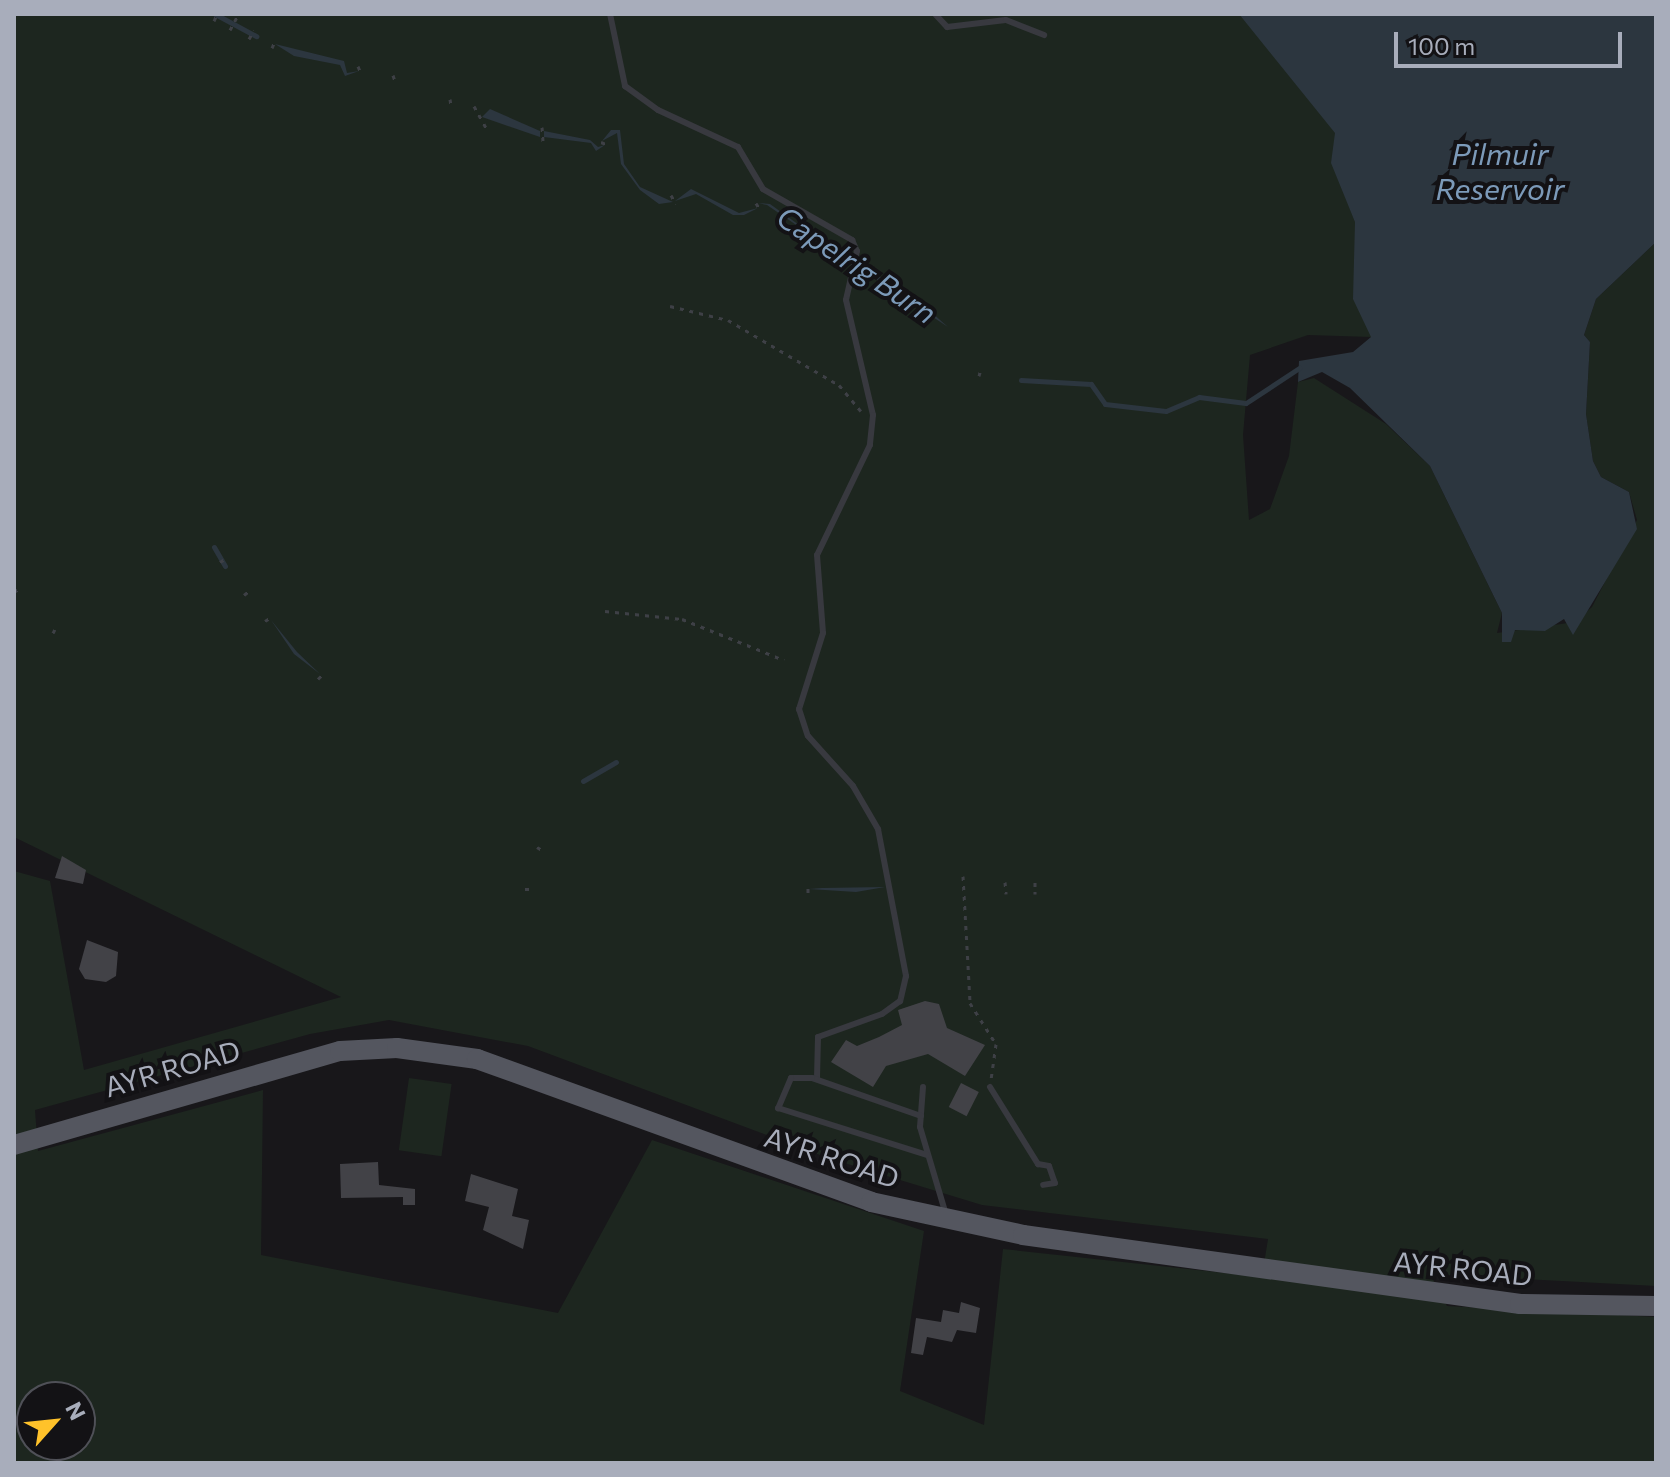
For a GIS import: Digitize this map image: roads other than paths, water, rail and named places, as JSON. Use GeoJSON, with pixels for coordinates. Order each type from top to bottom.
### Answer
{"type":"FeatureCollection","features":[{"type":"Feature","properties":{"kind":"main road","name":"AYR ROAD"},"geometry":{"type":"LineString","coordinates":[[14,1145],[281,1065],[340,1051],[397,1048],[477,1059],[871,1202],[946,1219],[1380,1287],[1520,1304],[1656,1306]]}},
{"type":"Feature","properties":{"kind":"lane"},"geometry":{"type":"LineString","coordinates":[[610,14],[625,86],[658,110],[738,147],[763,189],[852,240],[856,263],[846,300],[871,422],[864,470],[817,555],[823,633],[799,709],[808,736],[853,786],[878,829],[906,976],[900,1001],[882,1014],[818,1037],[817,1079]]}},
{"type":"Feature","properties":{"kind":"lane"},"geometry":{"type":"LineString","coordinates":[[935,14],[947,27],[1006,20],[1044,35]]}},
{"type":"Feature","properties":{"kind":"lane"},"geometry":{"type":"LineString","coordinates":[[921,1116],[817,1079],[791,1078],[778,1108],[927,1155]]}},
{"type":"Feature","properties":{"kind":"lane"},"geometry":{"type":"LineString","coordinates":[[991,1083],[1038,1164],[1049,1166],[1055,1183],[1043,1185]]}},
{"type":"Feature","properties":{"kind":"lane"},"geometry":{"type":"LineString","coordinates":[[923,1087],[921,1116],[927,1155],[948,1203],[946,1219]]}},
{"type":"Feature","properties":{"kind":"water","name":"Pilmuir Reservoir"},"geometry":{"type":"Polygon","coordinates":[[[1239,14],[1656,14],[1656,242],[1596,299],[1584,335],[1590,342],[1586,414],[1593,461],[1601,477],[1629,492],[1637,529],[1573,635],[1564,619],[1545,631],[1515,630],[1511,642],[1502,642],[1502,613],[1430,466],[1350,388],[1322,372],[1298,382],[1299,361],[1353,352],[1371,337],[1353,299],[1355,222],[1331,163],[1335,133],[1239,14]]]}},
{"type":"Feature","properties":{"kind":"water"},"geometry":{"type":"Polygon","coordinates":[[[275,44],[344,61],[347,73],[359,71],[345,76],[340,65],[294,56],[275,44]]]}},
{"type":"Feature","properties":{"kind":"water"},"geometry":{"type":"Polygon","coordinates":[[[490,109],[540,131],[540,137],[482,117],[490,109]]]}},
{"type":"Feature","properties":{"kind":"water"},"geometry":{"type":"Polygon","coordinates":[[[611,130],[620,130],[624,164],[640,187],[673,202],[659,204],[640,190],[621,164],[617,133],[602,141],[611,130]]]}},
{"type":"Feature","properties":{"kind":"water"},"geometry":{"type":"Polygon","coordinates":[[[544,131],[590,140],[598,147],[605,145],[596,151],[591,143],[544,137],[544,131]]]}},
{"type":"Feature","properties":{"kind":"water"},"geometry":{"type":"Polygon","coordinates":[[[691,189],[739,213],[758,208],[744,215],[733,215],[696,194],[675,201],[691,189]]]}},
{"type":"Feature","properties":{"kind":"water"},"geometry":{"type":"Polygon","coordinates":[[[758,203],[770,204],[849,261],[767,205],[758,203]]]}},
{"type":"Feature","properties":{"kind":"water"},"geometry":{"type":"Polygon","coordinates":[[[863,265],[931,312],[948,327],[860,269],[863,265]]]}},
{"type":"Feature","properties":{"kind":"water"},"geometry":{"type":"Polygon","coordinates":[[[271,620],[297,652],[320,674],[294,654],[271,620]]]}},
{"type":"Feature","properties":{"kind":"water"},"geometry":{"type":"Polygon","coordinates":[[[885,887],[856,892],[809,889],[822,888],[885,887]]]}},
{"type":"Feature","properties":{"kind":"waterway","name":"Capelrig Burn"},"geometry":{"type":"LineString","coordinates":[[215,14],[256,36]]}},
{"type":"Feature","properties":{"kind":"waterway","name":"Capelrig Burn"},"geometry":{"type":"LineString","coordinates":[[846,257],[867,271]]}},
{"type":"Feature","properties":{"kind":"waterway","name":"Capelrig Burn"},"geometry":{"type":"LineString","coordinates":[[1021,380],[1091,384],[1105,404],[1166,411],[1199,397],[1246,403],[1299,368]]}},
{"type":"Feature","properties":{"kind":"waterway"},"geometry":{"type":"LineString","coordinates":[[214,547],[225,566]]}},
{"type":"Feature","properties":{"kind":"waterway"},"geometry":{"type":"LineString","coordinates":[[583,781],[616,762]]}}]}
